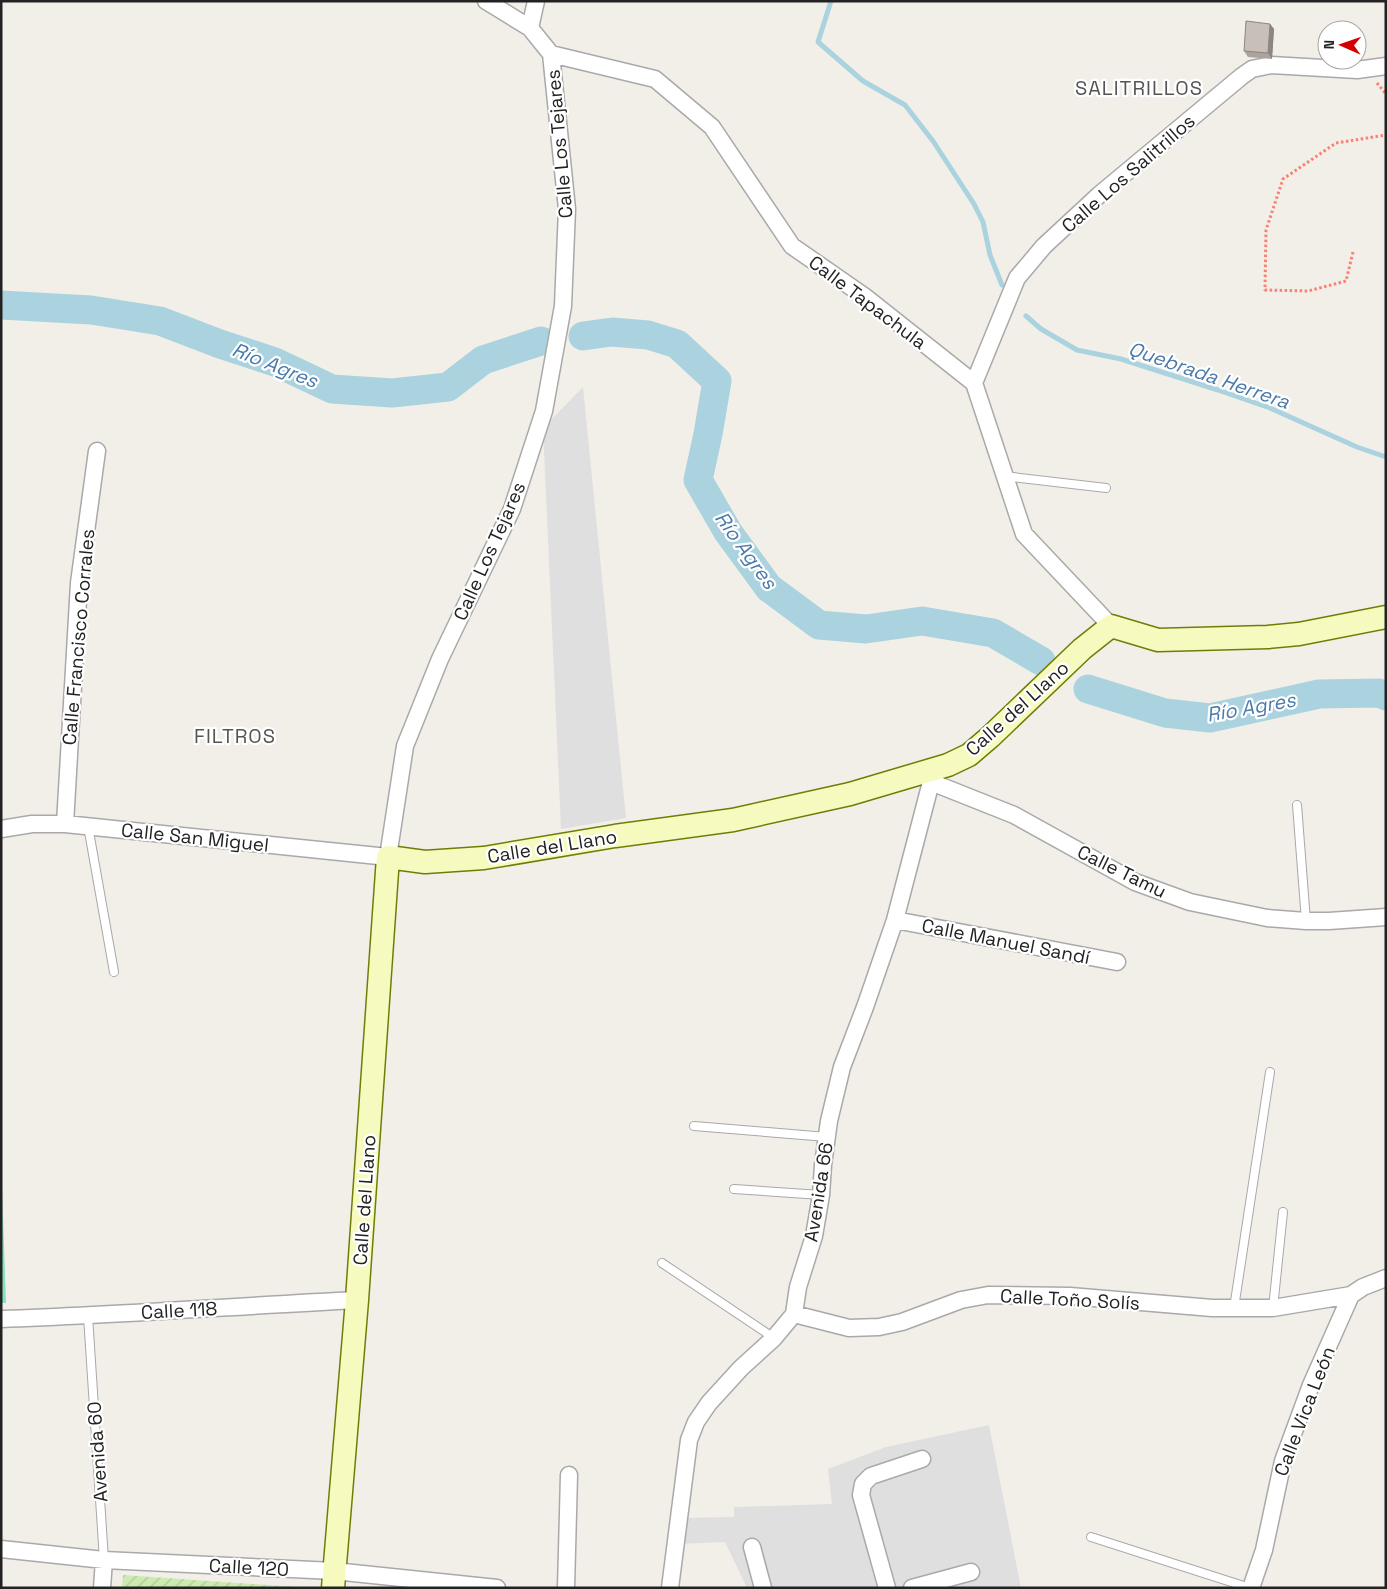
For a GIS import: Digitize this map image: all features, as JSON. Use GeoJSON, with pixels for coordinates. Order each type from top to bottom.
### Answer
{"type":"FeatureCollection","features":[{"type":"Feature","properties":{"kind":"main road"},"geometry":{"type":"LineString","coordinates":[[1111,626],[1158,640],[1268,637],[1299,634],[1386,616]]}},
{"type":"Feature","properties":{"kind":"main road","name":"Calle del Llano"},"geometry":{"type":"LineString","coordinates":[[334,1579],[357,1300],[388,857],[425,862],[484,858],[615,836],[733,820],[932,776],[948,765],[969,755],[1082,650],[1111,626]]}},
{"type":"Feature","properties":{"kind":"street","name":"Calle Los Tejares"},"geometry":{"type":"LineString","coordinates":[[388,857],[405,746],[440,659],[512,509],[544,411],[562,306],[567,209],[551,54],[530,28],[486,1]]}},
{"type":"Feature","properties":{"kind":"street"},"geometry":{"type":"LineString","coordinates":[[530,28],[536,1]]}},
{"type":"Feature","properties":{"kind":"street","name":"Calle Tapachula"},"geometry":{"type":"LineString","coordinates":[[551,54],[655,79],[712,127],[792,246],[864,296],[974,383]]}},
{"type":"Feature","properties":{"kind":"street","name":"Calle Los Salitrillos"},"geometry":{"type":"LineString","coordinates":[[974,383],[1018,278],[1044,246],[1099,195],[1242,76],[1252,69],[1271,65],[1358,70],[1386,66]]}},
{"type":"Feature","properties":{"kind":"street"},"geometry":{"type":"LineString","coordinates":[[974,383],[1024,534],[1111,626]]}},
{"type":"Feature","properties":{"kind":"street","name":"Calle Francisco Corrales"},"geometry":{"type":"LineString","coordinates":[[65,824],[79,583],[97,451]]}},
{"type":"Feature","properties":{"kind":"street","name":"Avenida 66"},"geometry":{"type":"LineString","coordinates":[[794,1314],[798,1287],[814,1236],[821,1195],[829,1121],[842,1067],[866,1007],[895,920],[932,776]]}},
{"type":"Feature","properties":{"kind":"street","name":"Calle Tamu"},"geometry":{"type":"LineString","coordinates":[[932,776],[1014,815],[1135,882],[1190,902],[1267,918],[1306,921],[1386,918]]}},
{"type":"Feature","properties":{"kind":"street","name":"Calle San Miguel"},"geometry":{"type":"LineString","coordinates":[[1,829],[32,824],[65,824],[388,857]]}},
{"type":"Feature","properties":{"kind":"street","name":"Calle Manuel Sandí"},"geometry":{"type":"LineString","coordinates":[[895,920],[1117,962]]}},
{"type":"Feature","properties":{"kind":"street"},"geometry":{"type":"LineString","coordinates":[[1351,1295],[1362,1286],[1386,1278]]}},
{"type":"Feature","properties":{"kind":"street","name":"Calle Toño Solís"},"geometry":{"type":"LineString","coordinates":[[794,1314],[849,1328],[879,1327],[902,1322],[961,1300],[988,1295],[1070,1296],[1212,1308],[1273,1308],[1351,1295]]}},
{"type":"Feature","properties":{"kind":"street","name":"Calle Vica León"},"geometry":{"type":"LineString","coordinates":[[1250,1588],[1264,1550],[1283,1461],[1311,1385],[1351,1295]]}},
{"type":"Feature","properties":{"kind":"street","name":"Calle 118"},"geometry":{"type":"LineString","coordinates":[[1,1319],[88,1316],[357,1300]]}},
{"type":"Feature","properties":{"kind":"street"},"geometry":{"type":"LineString","coordinates":[[670,1588],[689,1440],[696,1422],[715,1396],[741,1368],[774,1338],[794,1314]]}},
{"type":"Feature","properties":{"kind":"street"},"geometry":{"type":"LineString","coordinates":[[887,1588],[861,1495],[862,1484],[871,1476],[922,1459]]}},
{"type":"Feature","properties":{"kind":"street"},"geometry":{"type":"LineString","coordinates":[[566,1588],[569,1475]]}},
{"type":"Feature","properties":{"kind":"street"},"geometry":{"type":"LineString","coordinates":[[752,1547],[763,1588]]}},
{"type":"Feature","properties":{"kind":"street","name":"Calle 120"},"geometry":{"type":"LineString","coordinates":[[1,1549],[104,1560],[334,1579],[497,1588]]}},
{"type":"Feature","properties":{"kind":"street","name":"Avenida 60"},"geometry":{"type":"LineString","coordinates":[[102,1588],[104,1560]]}},
{"type":"Feature","properties":{"kind":"street"},"geometry":{"type":"LineString","coordinates":[[912,1588],[971,1572]]}},
{"type":"Feature","properties":{"kind":"lane"},"geometry":{"type":"LineString","coordinates":[[1004,476],[1106,488]]}},
{"type":"Feature","properties":{"kind":"lane"},"geometry":{"type":"LineString","coordinates":[[1297,805],[1306,921]]}},
{"type":"Feature","properties":{"kind":"lane"},"geometry":{"type":"LineString","coordinates":[[88,826],[114,972]]}},
{"type":"Feature","properties":{"kind":"lane"},"geometry":{"type":"LineString","coordinates":[[1234,1308],[1270,1072]]}},
{"type":"Feature","properties":{"kind":"lane"},"geometry":{"type":"LineString","coordinates":[[694,1126],[827,1136]]}},
{"type":"Feature","properties":{"kind":"lane"},"geometry":{"type":"LineString","coordinates":[[734,1189],[821,1195]]}},
{"type":"Feature","properties":{"kind":"lane"},"geometry":{"type":"LineString","coordinates":[[1273,1308],[1284,1212]]}},
{"type":"Feature","properties":{"kind":"lane"},"geometry":{"type":"LineString","coordinates":[[662,1263],[774,1338]]}},
{"type":"Feature","properties":{"kind":"lane","name":"Avenida 60"},"geometry":{"type":"LineString","coordinates":[[88,1316],[104,1560]]}},
{"type":"Feature","properties":{"kind":"lane"},"geometry":{"type":"LineString","coordinates":[[1091,1537],[1250,1588]]}},
{"type":"Feature","properties":{"kind":"path"},"geometry":{"type":"LineString","coordinates":[[1353,252],[1346,281],[1308,291],[1265,290],[1266,230],[1283,179],[1336,143],[1386,135]]}},
{"type":"Feature","properties":{"kind":"shaded area"},"geometry":{"type":"Polygon","coordinates":[[[583,387],[626,818],[561,829],[543,428],[583,387]]]}},
{"type":"Feature","properties":{"kind":"shaded area"},"geometry":{"type":"Polygon","coordinates":[[[989,1425],[1021,1588],[747,1588],[725,1542],[679,1544],[682,1518],[734,1517],[734,1507],[832,1504],[828,1469],[886,1447],[989,1425]]]}},
{"type":"Feature","properties":{"kind":"green space"},"geometry":{"type":"Polygon","coordinates":[[[1,1159],[6,1303],[1,1303],[1,1159]]]}},
{"type":"Feature","properties":{"kind":"green space"},"geometry":{"type":"Polygon","coordinates":[[[123,1575],[310,1588],[122,1588],[123,1575]]]}},
{"type":"Feature","properties":{"kind":"building"},"geometry":{"type":"Polygon","coordinates":[[[1246,21],[1270,24],[1268,53],[1244,51],[1246,21]]]}},
{"type":"Feature","properties":{"kind":"waterway","name":"Quebrada Herrera"},"geometry":{"type":"LineString","coordinates":[[831,1],[818,42],[863,81],[905,105],[933,141],[974,204],[983,222],[990,255],[1002,285]]}},
{"type":"Feature","properties":{"kind":"waterway","name":"Río Agres"},"geometry":{"type":"LineString","coordinates":[[1,305],[91,310],[160,321],[220,344],[275,362],[332,389],[392,393],[448,387],[483,360],[541,341]]}},
{"type":"Feature","properties":{"kind":"waterway","name":"Quebrada Herrera"},"geometry":{"type":"LineString","coordinates":[[1026,316],[1041,329],[1077,350],[1121,359],[1270,408],[1357,447],[1386,457]]}},
{"type":"Feature","properties":{"kind":"waterway","name":"Río Agres"},"geometry":{"type":"LineString","coordinates":[[583,336],[612,332],[648,335],[677,344],[717,381],[698,480],[728,532],[769,588],[819,625],[866,629],[922,621],[993,633],[1041,661]]}},
{"type":"Feature","properties":{"kind":"waterway","name":"Río Agres"},"geometry":{"type":"LineString","coordinates":[[1088,689],[1165,713],[1210,718],[1319,694],[1379,693],[1386,696]]}},
{"type":"Feature","properties":{"kind":"district","name":"SALITRILLOS"},"geometry":{"type":"Point","coordinates":[1139,88]}},
{"type":"Feature","properties":{"kind":"district","name":"FILTROS"},"geometry":{"type":"Point","coordinates":[235,736]}}]}
